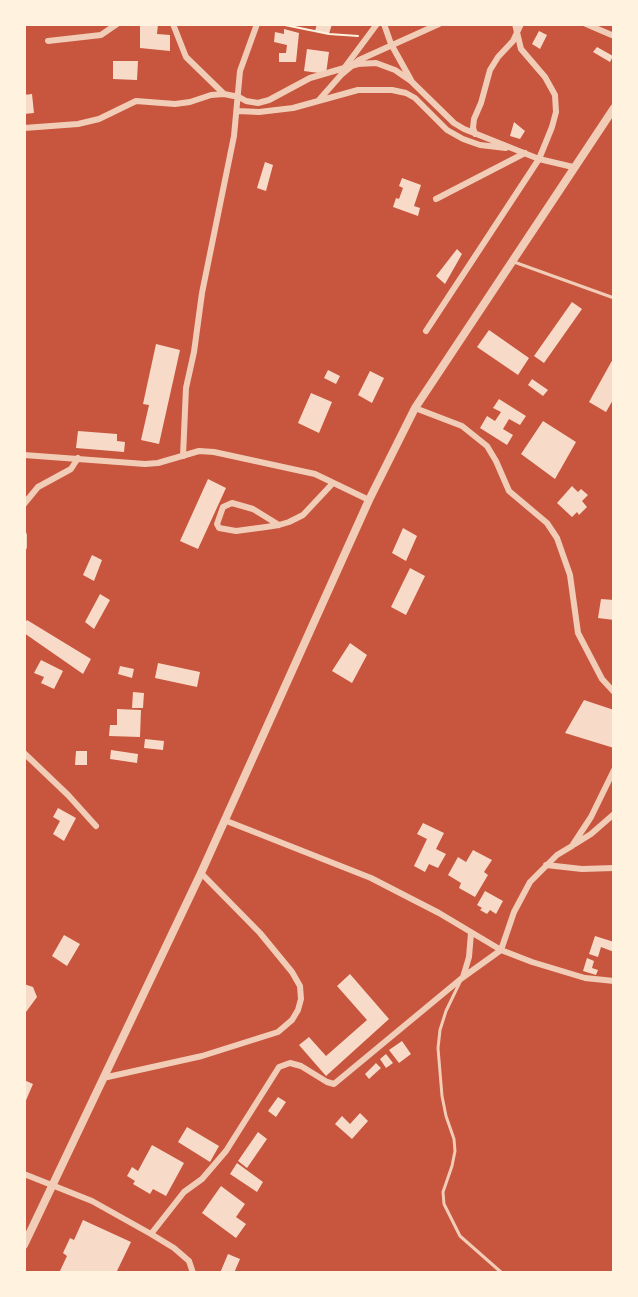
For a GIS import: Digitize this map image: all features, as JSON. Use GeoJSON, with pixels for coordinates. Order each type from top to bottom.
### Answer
{"type":"FeatureCollection","features":[{"type":"Feature","properties":{"kind":"street"},"geometry":{"type":"LineString","coordinates":[[48,41],[101,35],[117,24]]}},
{"type":"Feature","properties":{"kind":"street"},"geometry":{"type":"LineString","coordinates":[[173,24],[186,57],[224,94]]}},
{"type":"Feature","properties":{"kind":"street"},"geometry":{"type":"LineString","coordinates":[[183,456],[186,388],[194,352],[202,293],[238,111],[240,71],[257,24]]}},
{"type":"Feature","properties":{"kind":"street"},"geometry":{"type":"LineString","coordinates":[[319,100],[348,67],[377,24]]}},
{"type":"Feature","properties":{"kind":"street"},"geometry":{"type":"LineString","coordinates":[[384,24],[391,44],[411,81]]}},
{"type":"Feature","properties":{"kind":"street"},"geometry":{"type":"LineString","coordinates":[[348,67],[391,44],[439,24]]}},
{"type":"Feature","properties":{"kind":"street"},"geometry":{"type":"LineString","coordinates":[[426,331],[539,159],[556,112],[555,95],[546,77],[521,49],[515,24]]}},
{"type":"Feature","properties":{"kind":"street"},"geometry":{"type":"LineString","coordinates":[[476,134],[473,128],[474,119],[490,70],[493,63],[513,41],[521,24]]}},
{"type":"Feature","properties":{"kind":"street"},"geometry":{"type":"LineString","coordinates":[[586,24],[614,36]]}},
{"type":"Feature","properties":{"kind":"street"},"geometry":{"type":"LineString","coordinates":[[24,128],[99,119],[136,101],[175,104],[224,94],[258,103],[269,100],[309,78],[369,63],[384,65],[411,81],[454,123],[539,159],[573,167]]}},
{"type":"Feature","properties":{"kind":"street"},"geometry":{"type":"LineString","coordinates":[[238,111],[279,110],[307,105],[358,90],[392,90],[406,93],[422,104],[447,130],[464,139],[480,145],[515,149]]}},
{"type":"Feature","properties":{"kind":"street"},"geometry":{"type":"LineString","coordinates":[[24,1245],[201,873],[369,500],[415,408],[614,108]]}},
{"type":"Feature","properties":{"kind":"street"},"geometry":{"type":"LineString","coordinates":[[436,199],[525,153]]}},
{"type":"Feature","properties":{"kind":"street"},"geometry":{"type":"LineString","coordinates":[[415,408],[462,426],[487,446],[509,490],[547,523],[557,538],[570,575],[578,633],[602,679],[614,693]]}},
{"type":"Feature","properties":{"kind":"street"},"geometry":{"type":"LineString","coordinates":[[24,455],[145,464],[158,463],[199,452],[214,452],[315,474],[369,500]]}},
{"type":"Feature","properties":{"kind":"street"},"geometry":{"type":"LineString","coordinates":[[24,504],[38,487],[71,469],[78,458]]}},
{"type":"Feature","properties":{"kind":"street"},"geometry":{"type":"LineString","coordinates":[[279,525],[253,509],[232,503],[223,507],[217,524],[219,528],[236,531],[279,525],[289,522],[303,515],[333,483]]}},
{"type":"Feature","properties":{"kind":"street"},"geometry":{"type":"LineString","coordinates":[[24,536],[24,547]]}},
{"type":"Feature","properties":{"kind":"street"},"geometry":{"type":"LineString","coordinates":[[24,753],[96,826]]}},
{"type":"Feature","properties":{"kind":"street"},"geometry":{"type":"LineString","coordinates":[[572,846],[591,817],[614,770]]}},
{"type":"Feature","properties":{"kind":"street"},"geometry":{"type":"LineString","coordinates":[[151,1234],[184,1192],[202,1179],[226,1151],[279,1067],[290,1063],[301,1066],[327,1082],[334,1083],[462,978],[501,950],[514,912],[530,882],[557,855],[591,834],[614,814]]}},
{"type":"Feature","properties":{"kind":"street"},"geometry":{"type":"LineString","coordinates":[[224,820],[371,878],[439,913],[501,950],[585,978],[614,981]]}},
{"type":"Feature","properties":{"kind":"street"},"geometry":{"type":"LineString","coordinates":[[546,865],[582,869],[614,868]]}},
{"type":"Feature","properties":{"kind":"street"},"geometry":{"type":"LineString","coordinates":[[102,1078],[202,1056],[278,1032],[292,1020],[298,1010],[301,999],[300,986],[292,972],[260,933],[201,873]]}},
{"type":"Feature","properties":{"kind":"street"},"geometry":{"type":"LineString","coordinates":[[462,978],[469,957],[471,933]]}},
{"type":"Feature","properties":{"kind":"street"},"geometry":{"type":"LineString","coordinates":[[24,1174],[92,1201],[151,1234],[182,1254],[189,1261],[193,1273]]}},
{"type":"Feature","properties":{"kind":"lane"},"geometry":{"type":"LineString","coordinates":[[511,261],[614,298]]}},
{"type":"Feature","properties":{"kind":"lane"},"geometry":{"type":"LineString","coordinates":[[462,978],[446,1011],[440,1030],[438,1048],[442,1096],[455,1151],[443,1192],[444,1204],[460,1236],[502,1273]]}},
{"type":"Feature","properties":{"kind":"path"},"geometry":{"type":"LineString","coordinates":[[279,24],[329,34],[369,36]]}},
{"type":"Feature","properties":{"kind":"building"},"geometry":{"type":"Polygon","coordinates":[[[140,24],[158,24],[157,34],[170,35],[170,51],[140,48],[140,24]]]}},
{"type":"Feature","properties":{"kind":"building"},"geometry":{"type":"Polygon","coordinates":[[[317,24],[332,24],[329,34],[315,31],[317,24]]]}},
{"type":"Feature","properties":{"kind":"building"},"geometry":{"type":"Polygon","coordinates":[[[284,29],[299,33],[296,62],[279,62],[279,53],[286,53],[287,45],[274,42],[275,32],[284,34],[284,29]]]}},
{"type":"Feature","properties":{"kind":"building"},"geometry":{"type":"Polygon","coordinates":[[[539,31],[547,35],[540,49],[532,44],[539,31]]]}},
{"type":"Feature","properties":{"kind":"building"},"geometry":{"type":"Polygon","coordinates":[[[597,47],[613,56],[610,62],[593,52],[597,47]]]}},
{"type":"Feature","properties":{"kind":"building"},"geometry":{"type":"Polygon","coordinates":[[[307,49],[329,52],[326,74],[304,71],[307,49]]]}},
{"type":"Feature","properties":{"kind":"building"},"geometry":{"type":"Polygon","coordinates":[[[113,61],[138,61],[137,80],[113,79],[113,61]]]}},
{"type":"Feature","properties":{"kind":"building"},"geometry":{"type":"Polygon","coordinates":[[[32,94],[34,113],[24,114],[24,95],[32,94]]]}},
{"type":"Feature","properties":{"kind":"building"},"geometry":{"type":"Polygon","coordinates":[[[514,122],[525,131],[520,139],[510,136],[514,122]]]}},
{"type":"Feature","properties":{"kind":"building"},"geometry":{"type":"Polygon","coordinates":[[[265,162],[273,165],[266,191],[257,188],[265,162]]]}},
{"type":"Feature","properties":{"kind":"building"},"geometry":{"type":"Polygon","coordinates":[[[402,178],[421,185],[414,206],[420,208],[418,216],[393,207],[403,188],[399,186],[402,178]]]}},
{"type":"Feature","properties":{"kind":"building"},"geometry":{"type":"Polygon","coordinates":[[[457,249],[462,254],[445,284],[436,276],[457,249]]]}},
{"type":"Feature","properties":{"kind":"building"},"geometry":{"type":"Polygon","coordinates":[[[572,302],[582,309],[544,363],[534,356],[572,302]]]}},
{"type":"Feature","properties":{"kind":"building"},"geometry":{"type":"Polygon","coordinates":[[[489,330],[529,358],[518,375],[477,347],[489,330]]]}},
{"type":"Feature","properties":{"kind":"building"},"geometry":{"type":"Polygon","coordinates":[[[156,344],[180,350],[159,444],[141,440],[149,405],[143,404],[156,344]]]}},
{"type":"Feature","properties":{"kind":"building"},"geometry":{"type":"Polygon","coordinates":[[[614,357],[614,398],[606,412],[589,402],[614,357]]]}},
{"type":"Feature","properties":{"kind":"building"},"geometry":{"type":"Polygon","coordinates":[[[328,370],[340,376],[336,384],[324,378],[328,370]]]}},
{"type":"Feature","properties":{"kind":"building"},"geometry":{"type":"Polygon","coordinates":[[[370,371],[384,378],[372,403],[358,395],[370,371]]]}},
{"type":"Feature","properties":{"kind":"building"},"geometry":{"type":"Polygon","coordinates":[[[532,379],[548,390],[543,396],[528,385],[532,379]]]}},
{"type":"Feature","properties":{"kind":"building"},"geometry":{"type":"Polygon","coordinates":[[[311,393],[332,402],[319,433],[298,423],[311,393]]]}},
{"type":"Feature","properties":{"kind":"building"},"geometry":{"type":"Polygon","coordinates":[[[499,399],[526,416],[520,425],[509,419],[503,429],[513,435],[507,445],[480,428],[487,416],[495,421],[501,412],[493,408],[499,399]]]}},
{"type":"Feature","properties":{"kind":"building"},"geometry":{"type":"Polygon","coordinates":[[[543,421],[576,442],[555,479],[521,454],[543,421]]]}},
{"type":"Feature","properties":{"kind":"building"},"geometry":{"type":"Polygon","coordinates":[[[78,431],[117,434],[117,441],[125,442],[124,452],[76,448],[78,431]]]}},
{"type":"Feature","properties":{"kind":"building"},"geometry":{"type":"Polygon","coordinates":[[[208,479],[226,488],[198,549],[180,541],[208,479]]]}},
{"type":"Feature","properties":{"kind":"building"},"geometry":{"type":"Polygon","coordinates":[[[572,486],[578,492],[581,489],[588,495],[582,501],[587,507],[579,515],[577,512],[572,517],[557,503],[572,486]]]}},
{"type":"Feature","properties":{"kind":"building"},"geometry":{"type":"Polygon","coordinates":[[[403,528],[417,536],[406,561],[392,553],[403,528]]]}},
{"type":"Feature","properties":{"kind":"building"},"geometry":{"type":"Polygon","coordinates":[[[92,555],[102,560],[94,581],[83,575],[92,555]]]}},
{"type":"Feature","properties":{"kind":"building"},"geometry":{"type":"Polygon","coordinates":[[[410,568],[425,576],[406,615],[391,607],[410,568]]]}},
{"type":"Feature","properties":{"kind":"building"},"geometry":{"type":"Polygon","coordinates":[[[100,594],[110,600],[94,629],[85,622],[100,594]]]}},
{"type":"Feature","properties":{"kind":"building"},"geometry":{"type":"Polygon","coordinates":[[[601,599],[614,600],[614,620],[598,618],[601,599]]]}},
{"type":"Feature","properties":{"kind":"building"},"geometry":{"type":"Polygon","coordinates":[[[27,620],[91,659],[83,674],[24,633],[24,624],[27,620]]]}},
{"type":"Feature","properties":{"kind":"building"},"geometry":{"type":"Polygon","coordinates":[[[350,643],[367,655],[352,683],[332,671],[350,643]]]}},
{"type":"Feature","properties":{"kind":"building"},"geometry":{"type":"Polygon","coordinates":[[[41,660],[63,671],[54,689],[41,683],[44,677],[34,673],[41,660]]]}},
{"type":"Feature","properties":{"kind":"building"},"geometry":{"type":"Polygon","coordinates":[[[158,663],[200,672],[197,687],[155,678],[158,663]]]}},
{"type":"Feature","properties":{"kind":"building"},"geometry":{"type":"Polygon","coordinates":[[[120,666],[134,669],[132,678],[118,674],[120,666]]]}},
{"type":"Feature","properties":{"kind":"building"},"geometry":{"type":"Polygon","coordinates":[[[133,692],[144,693],[143,708],[132,708],[133,692]]]}},
{"type":"Feature","properties":{"kind":"building"},"geometry":{"type":"Polygon","coordinates":[[[584,700],[614,710],[614,748],[565,733],[584,700]]]}},
{"type":"Feature","properties":{"kind":"building"},"geometry":{"type":"Polygon","coordinates":[[[117,709],[141,710],[140,737],[109,736],[110,725],[117,725],[117,709]]]}},
{"type":"Feature","properties":{"kind":"building"},"geometry":{"type":"Polygon","coordinates":[[[145,739],[164,741],[163,750],[144,748],[145,739]]]}},
{"type":"Feature","properties":{"kind":"building"},"geometry":{"type":"Polygon","coordinates":[[[111,750],[138,754],[137,763],[110,759],[111,750]]]}},
{"type":"Feature","properties":{"kind":"building"},"geometry":{"type":"Polygon","coordinates":[[[76,751],[87,751],[87,765],[75,765],[76,751]]]}},
{"type":"Feature","properties":{"kind":"building"},"geometry":{"type":"Polygon","coordinates":[[[58,808],[76,818],[64,841],[53,834],[60,821],[53,817],[58,808]]]}},
{"type":"Feature","properties":{"kind":"building"},"geometry":{"type":"Polygon","coordinates":[[[423,823],[444,833],[436,849],[446,854],[438,868],[429,864],[425,872],[414,866],[427,839],[417,834],[423,823]]]}},
{"type":"Feature","properties":{"kind":"building"},"geometry":{"type":"Polygon","coordinates":[[[473,850],[492,860],[484,872],[488,875],[475,897],[459,888],[461,883],[448,875],[458,857],[466,862],[473,850]]]}},
{"type":"Feature","properties":{"kind":"building"},"geometry":{"type":"Polygon","coordinates":[[[485,891],[503,901],[496,914],[490,910],[487,914],[477,905],[485,891]]]}},
{"type":"Feature","properties":{"kind":"building"},"geometry":{"type":"Polygon","coordinates":[[[64,935],[80,944],[67,966],[52,956],[64,935]]]}},
{"type":"Feature","properties":{"kind":"building"},"geometry":{"type":"Polygon","coordinates":[[[595,936],[614,942],[614,952],[601,947],[598,957],[589,954],[595,936]]]}},
{"type":"Feature","properties":{"kind":"building"},"geometry":{"type":"Polygon","coordinates":[[[587,958],[594,961],[592,968],[598,970],[596,975],[583,971],[587,958]]]}},
{"type":"Feature","properties":{"kind":"building"},"geometry":{"type":"Polygon","coordinates":[[[350,974],[389,1019],[326,1076],[299,1045],[309,1037],[326,1056],[367,1020],[337,986],[350,974]]]}},
{"type":"Feature","properties":{"kind":"building"},"geometry":{"type":"Polygon","coordinates":[[[24,984],[33,987],[37,997],[26,1012],[25,1019],[24,984]]]}},
{"type":"Feature","properties":{"kind":"building"},"geometry":{"type":"Polygon","coordinates":[[[402,1041],[411,1054],[399,1063],[389,1050],[402,1041]]]}},
{"type":"Feature","properties":{"kind":"building"},"geometry":{"type":"Polygon","coordinates":[[[386,1054],[393,1063],[386,1068],[380,1059],[386,1054]]]}},
{"type":"Feature","properties":{"kind":"building"},"geometry":{"type":"Polygon","coordinates":[[[376,1063],[381,1068],[369,1079],[365,1074],[376,1063]]]}},
{"type":"Feature","properties":{"kind":"building"},"geometry":{"type":"Polygon","coordinates":[[[24,1080],[33,1084],[24,1105],[24,1080]]]}},
{"type":"Feature","properties":{"kind":"building"},"geometry":{"type":"Polygon","coordinates":[[[278,1097],[286,1102],[276,1117],[268,1111],[278,1097]]]}},
{"type":"Feature","properties":{"kind":"building"},"geometry":{"type":"Polygon","coordinates":[[[360,1113],[368,1121],[352,1139],[335,1124],[342,1116],[350,1124],[360,1113]]]}},
{"type":"Feature","properties":{"kind":"building"},"geometry":{"type":"Polygon","coordinates":[[[187,1127],[219,1146],[210,1162],[178,1142],[187,1127]]]}},
{"type":"Feature","properties":{"kind":"building"},"geometry":{"type":"Polygon","coordinates":[[[258,1132],[267,1139],[247,1168],[238,1161],[258,1132]]]}},
{"type":"Feature","properties":{"kind":"building"},"geometry":{"type":"Polygon","coordinates":[[[152,1145],[184,1163],[166,1196],[153,1189],[150,1194],[133,1184],[135,1181],[127,1176],[132,1167],[138,1171],[152,1145]]]}},
{"type":"Feature","properties":{"kind":"building"},"geometry":{"type":"Polygon","coordinates":[[[237,1163],[263,1182],[257,1192],[230,1174],[237,1163]]]}},
{"type":"Feature","properties":{"kind":"building"},"geometry":{"type":"Polygon","coordinates":[[[221,1186],[245,1204],[236,1217],[246,1224],[236,1238],[202,1213],[221,1186]]]}},
{"type":"Feature","properties":{"kind":"building"},"geometry":{"type":"Polygon","coordinates":[[[83,1220],[131,1242],[116,1273],[59,1273],[67,1256],[63,1253],[70,1238],[74,1240],[83,1220]]]}},
{"type":"Feature","properties":{"kind":"building"},"geometry":{"type":"Polygon","coordinates":[[[228,1254],[240,1259],[234,1273],[220,1273],[228,1254]]]}}]}
